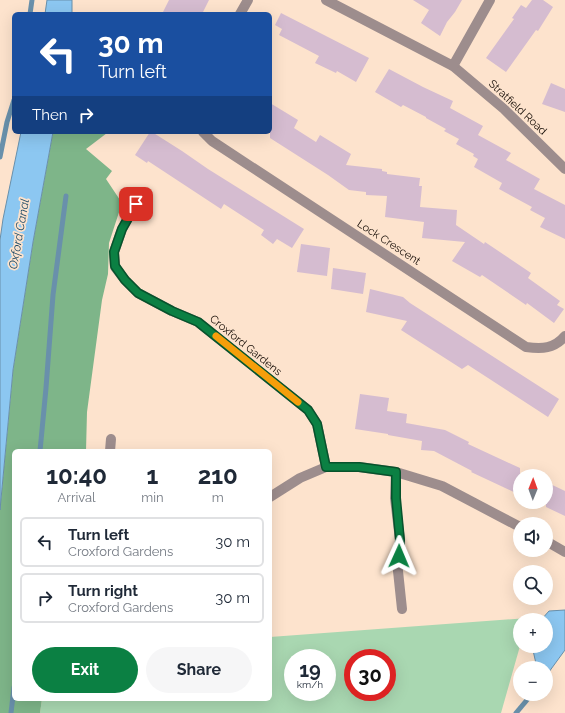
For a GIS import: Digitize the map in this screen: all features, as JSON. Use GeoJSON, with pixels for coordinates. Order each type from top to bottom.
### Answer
{"type":"FeatureCollection","features":[{"type":"Feature","properties":{"kind":"street"},"geometry":{"type":"LineString","coordinates":[[241,12],[248,0]]}},
{"type":"Feature","properties":{"kind":"street"},"geometry":{"type":"LineString","coordinates":[[326,0],[453,66],[490,0]]}},
{"type":"Feature","properties":{"kind":"street","name":"Stratfield Road"},"geometry":{"type":"LineString","coordinates":[[453,66],[504,109],[565,168]]}},
{"type":"Feature","properties":{"kind":"street","name":"Lock Crescent"},"geometry":{"type":"LineString","coordinates":[[205,134],[212,141],[526,347],[540,349],[551,346],[560,342],[565,336]]}},
{"type":"Feature","properties":{"kind":"street","name":"Croxford Gardens"},"geometry":{"type":"LineString","coordinates":[[136,204],[122,229],[114,252],[115,266],[125,280],[138,293],[172,311],[198,322],[308,410],[317,424],[326,467]]}},
{"type":"Feature","properties":{"kind":"street"},"geometry":{"type":"LineString","coordinates":[[110,449],[111,439]]}},
{"type":"Feature","properties":{"kind":"street"},"geometry":{"type":"LineString","coordinates":[[272,496],[300,478],[326,467],[359,467],[396,472],[442,486],[513,523]]}},
{"type":"Feature","properties":{"kind":"street"},"geometry":{"type":"LineString","coordinates":[[396,472],[396,498],[400,540],[398,572],[402,609]]}},
{"type":"Feature","properties":{"kind":"street"},"geometry":{"type":"LineString","coordinates":[[553,545],[565,552]]}},
{"type":"Feature","properties":{"kind":"green space"},"geometry":{"type":"Polygon","coordinates":[[[53,134],[106,134],[86,149],[112,171],[106,179],[122,203],[109,243],[108,274],[102,300],[87,412],[86,449],[12,449],[12,701],[42,701],[40,713],[0,713],[0,510],[13,370],[33,242],[53,134]]]}},
{"type":"Feature","properties":{"kind":"green space"},"geometry":{"type":"Polygon","coordinates":[[[513,619],[513,653],[518,653],[516,661],[513,661],[513,671],[501,713],[40,713],[42,701],[272,701],[272,637],[513,619]]]}},
{"type":"Feature","properties":{"kind":"water"},"geometry":{"type":"Polygon","coordinates":[[[47,0],[72,0],[72,12],[45,12],[47,0]]]}},
{"type":"Feature","properties":{"kind":"water","name":"Oxford Canal"},"geometry":{"type":"Polygon","coordinates":[[[21,134],[53,134],[33,242],[13,370],[0,510],[0,240],[21,134]]]}},
{"type":"Feature","properties":{"kind":"water"},"geometry":{"type":"Polygon","coordinates":[[[565,610],[565,650],[553,666],[553,661],[535,661],[534,653],[553,653],[553,613],[547,613],[549,611],[565,610]]]}},
{"type":"Feature","properties":{"kind":"building"},"geometry":{"type":"Polygon","coordinates":[[[169,0],[209,0],[203,12],[163,12],[169,0]]]}},
{"type":"Feature","properties":{"kind":"building"},"geometry":{"type":"Polygon","coordinates":[[[413,0],[462,0],[447,22],[440,36],[421,23],[429,10],[413,0]]]}},
{"type":"Feature","properties":{"kind":"building"},"geometry":{"type":"Polygon","coordinates":[[[532,0],[543,0],[553,7],[538,31],[536,30],[506,72],[486,58],[514,19],[512,18],[521,5],[526,8],[532,0]]]}},
{"type":"Feature","properties":{"kind":"building"},"geometry":{"type":"Polygon","coordinates":[[[281,13],[369,58],[356,82],[337,71],[336,73],[315,63],[319,56],[279,35],[282,29],[275,25],[281,13]]]}},
{"type":"Feature","properties":{"kind":"building"},"geometry":{"type":"Polygon","coordinates":[[[389,69],[453,101],[450,108],[483,126],[478,135],[511,153],[506,160],[540,179],[534,189],[565,205],[565,239],[540,227],[545,218],[530,210],[532,207],[499,189],[502,183],[474,167],[478,159],[473,156],[474,154],[456,144],[459,139],[444,131],[446,129],[426,117],[403,105],[401,107],[375,92],[389,69]]]}},
{"type":"Feature","properties":{"kind":"building"},"geometry":{"type":"Polygon","coordinates":[[[551,83],[565,89],[565,112],[542,104],[551,83]]]}},
{"type":"Feature","properties":{"kind":"building"},"geometry":{"type":"Polygon","coordinates":[[[272,104],[298,120],[294,128],[316,142],[320,135],[351,154],[346,165],[382,169],[382,171],[387,172],[387,174],[420,178],[419,186],[422,186],[420,207],[457,210],[456,225],[484,244],[485,242],[531,273],[528,278],[560,301],[557,305],[564,309],[554,323],[527,303],[526,305],[482,275],[480,277],[452,261],[465,242],[422,238],[424,222],[385,217],[387,196],[366,195],[366,192],[349,190],[270,138],[270,134],[272,134],[272,104]]]}},
{"type":"Feature","properties":{"kind":"building"},"geometry":{"type":"Polygon","coordinates":[[[149,134],[155,134],[304,229],[292,248],[277,239],[273,244],[261,235],[264,230],[224,204],[221,209],[148,161],[147,163],[135,155],[149,134]]]}},
{"type":"Feature","properties":{"kind":"building"},"geometry":{"type":"Polygon","coordinates":[[[301,244],[330,248],[327,276],[297,272],[301,244]]]}},
{"type":"Feature","properties":{"kind":"building"},"geometry":{"type":"Polygon","coordinates":[[[333,268],[366,273],[363,294],[331,289],[333,268]]]}},
{"type":"Feature","properties":{"kind":"building"},"geometry":{"type":"Polygon","coordinates":[[[370,289],[403,297],[559,399],[548,417],[468,365],[462,369],[401,330],[407,321],[366,312],[370,289]]]}},
{"type":"Feature","properties":{"kind":"building"},"geometry":{"type":"Polygon","coordinates":[[[360,394],[389,398],[387,411],[407,414],[406,423],[445,430],[469,442],[468,444],[520,468],[513,469],[513,492],[471,472],[472,471],[434,451],[421,450],[422,441],[355,429],[360,394]]]}},
{"type":"Feature","properties":{"kind":"building"},"geometry":{"type":"Polygon","coordinates":[[[553,485],[565,491],[565,516],[550,509],[553,509],[553,485]]]}},
{"type":"Feature","properties":{"kind":"waterway"},"geometry":{"type":"LineString","coordinates":[[30,12],[32,0]]}},
{"type":"Feature","properties":{"kind":"waterway"},"geometry":{"type":"LineString","coordinates":[[0,157],[7,122],[12,106]]}},
{"type":"Feature","properties":{"kind":"waterway"},"geometry":{"type":"LineString","coordinates":[[40,449],[53,295],[66,196]]}},
{"type":"Feature","properties":{"kind":"waterway"},"geometry":{"type":"LineString","coordinates":[[11,713],[12,701]]}},
{"type":"Feature","properties":{"kind":"waterway"},"geometry":{"type":"LineString","coordinates":[[516,713],[526,701]]}},
{"type":"Feature","properties":{"kind":"slow traffic"},"geometry":{"type":"LineString","coordinates":[[216,336],[298,402]]}},
{"type":"Feature","properties":{"kind":"route"},"geometry":{"type":"LineString","coordinates":[[136,204],[122,229],[114,252],[115,266],[125,280],[138,293],[172,311],[198,322],[308,410],[317,424],[326,467],[359,467],[396,472],[396,498],[400,540],[399,556]]}}]}
